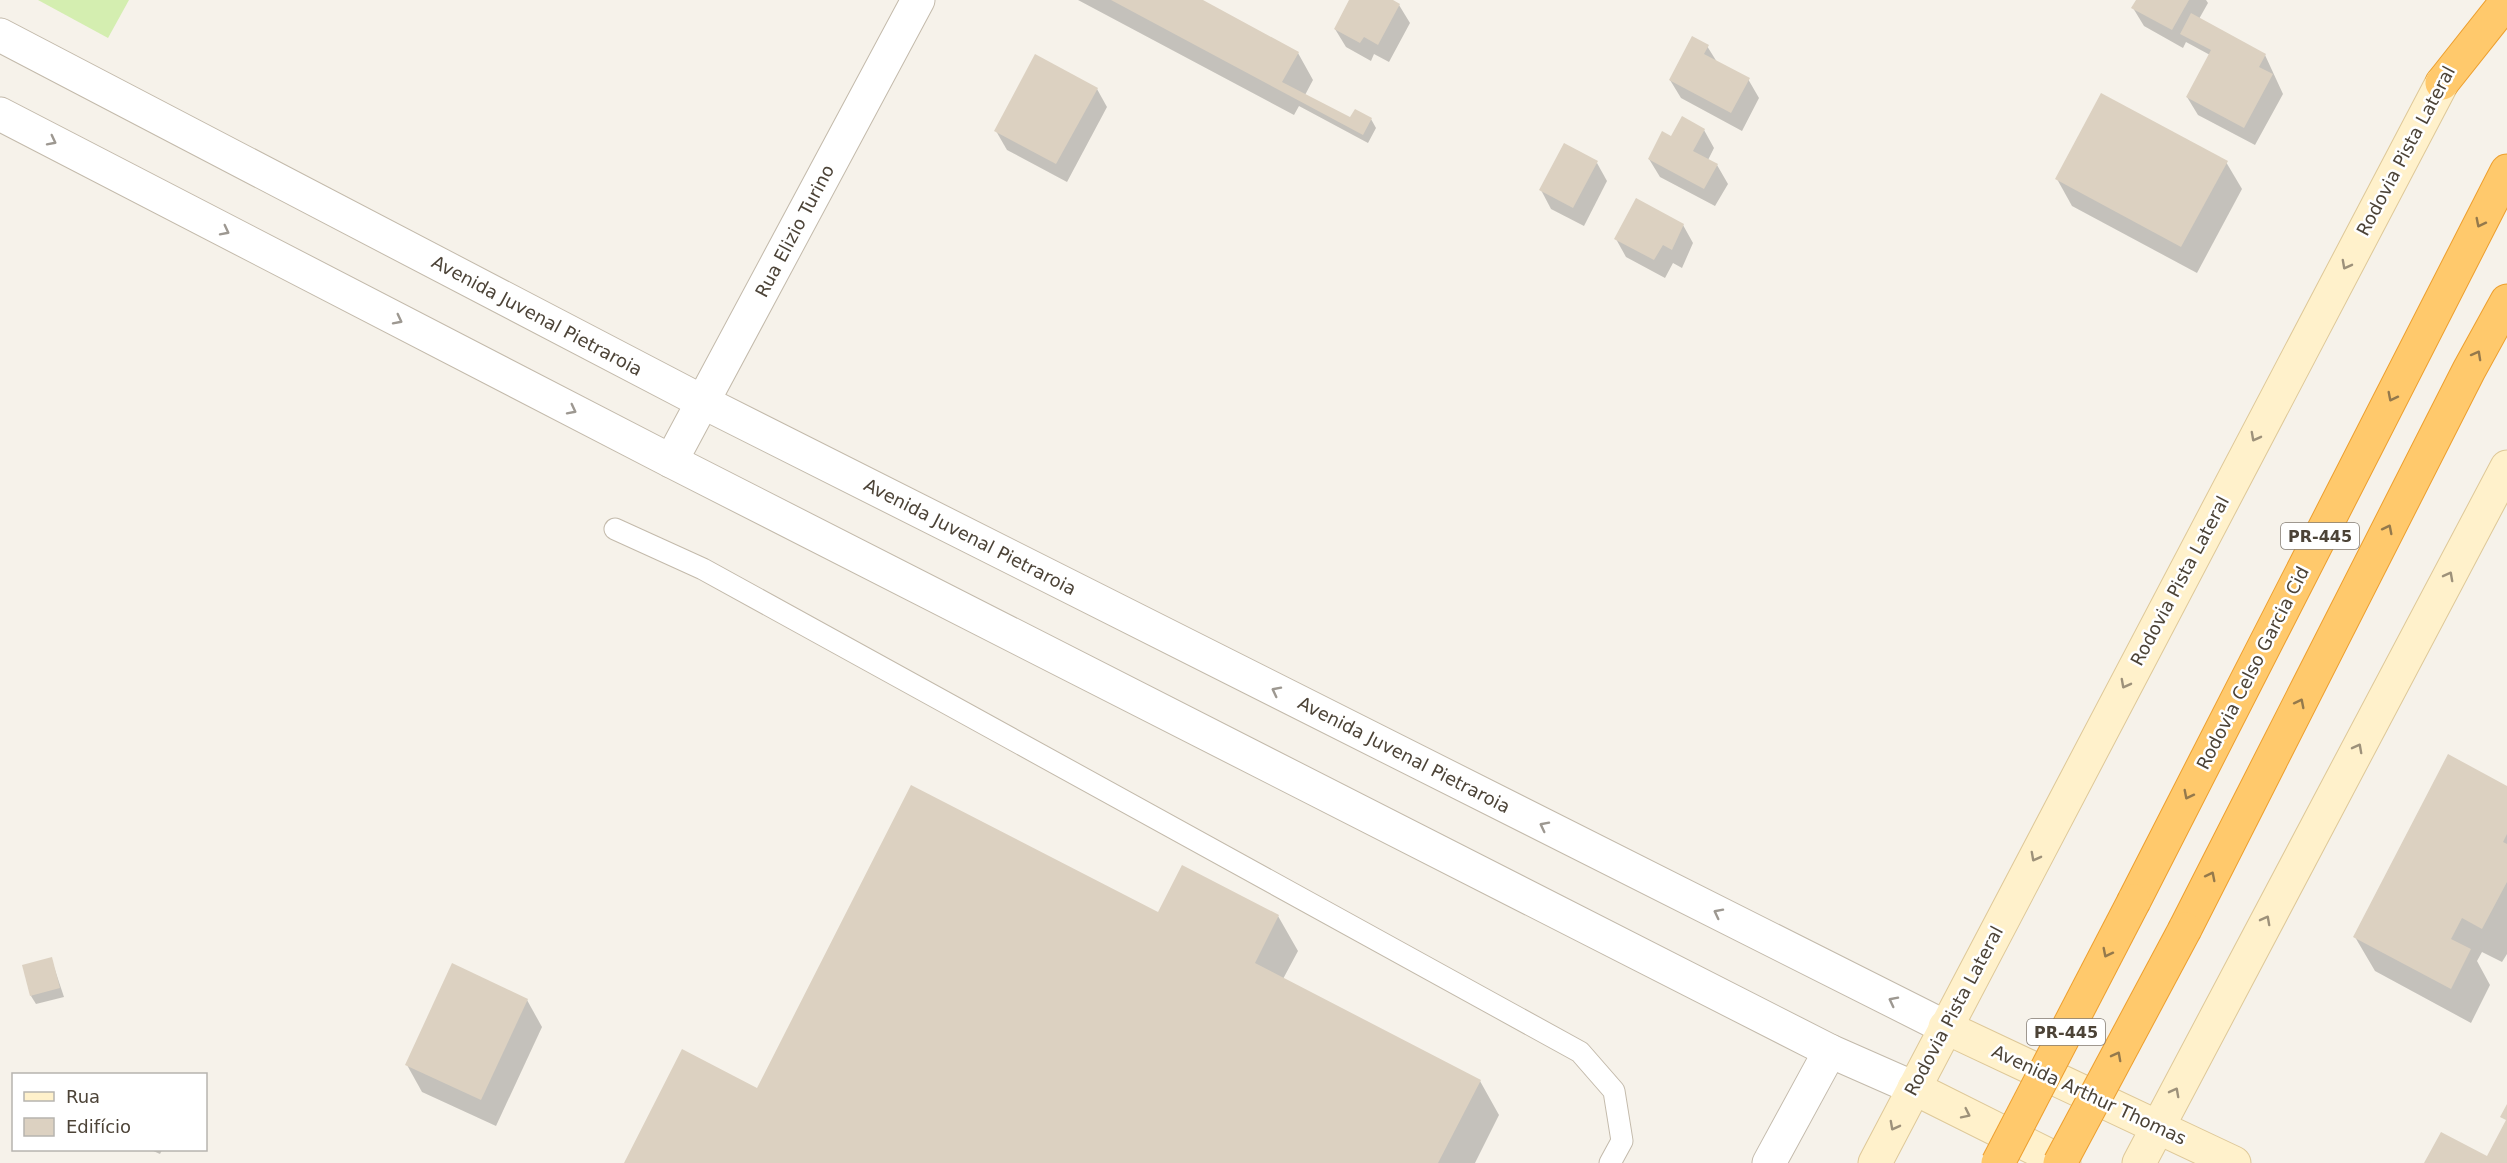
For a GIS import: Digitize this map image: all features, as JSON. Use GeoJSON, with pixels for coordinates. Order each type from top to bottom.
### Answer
{"type":"FeatureCollection","features":[{"type":"Feature","properties":{"kind":"highway"},"geometry":{"type":"LineString","coordinates":[[2442,83],[2507,1]]}},
{"type":"Feature","properties":{"kind":"highway","name":"Rodovia Celso Garcia Cid"},"geometry":{"type":"LineString","coordinates":[[1998,1163],[2507,171]]}},
{"type":"Feature","properties":{"kind":"highway","name":"PR-445"},"geometry":{"type":"LineString","coordinates":[[2062,1163],[2185,928],[2464,380],[2507,302]]}},
{"type":"Feature","properties":{"kind":"main road","name":"Rodovia Pista Lateral"},"geometry":{"type":"LineString","coordinates":[[1875,1163],[2442,83]]}},
{"type":"Feature","properties":{"kind":"main road"},"geometry":{"type":"LineString","coordinates":[[2139,1163],[2507,466]]}},
{"type":"Feature","properties":{"kind":"main road","name":"Avenida Arthur Thomas"},"geometry":{"type":"LineString","coordinates":[[1945,1027],[2234,1163]]}},
{"type":"Feature","properties":{"kind":"main road"},"geometry":{"type":"LineString","coordinates":[[1914,1088],[2062,1163]]}},
{"type":"Feature","properties":{"kind":"street","name":"Rua Elizio Turino"},"geometry":{"type":"LineString","coordinates":[[672,461],[918,0]]}},
{"type":"Feature","properties":{"kind":"street","name":"Rodovia Pista Lateral"},"geometry":{"type":"LineString","coordinates":[[2442,83],[2486,0]]}},
{"type":"Feature","properties":{"kind":"street","name":"Avenida Juvenal Pietraroia"},"geometry":{"type":"LineString","coordinates":[[0,35],[703,402],[1945,1027]]}},
{"type":"Feature","properties":{"kind":"street"},"geometry":{"type":"LineString","coordinates":[[0,114],[672,461],[1830,1051],[1914,1088]]}},
{"type":"Feature","properties":{"kind":"street"},"geometry":{"type":"LineString","coordinates":[[1769,1163],[1830,1051]]}},
{"type":"Feature","properties":{"kind":"lane"},"geometry":{"type":"LineString","coordinates":[[615,529],[703,569],[1580,1052],[1614,1091],[1622,1140],[1610,1163]]}},
{"type":"Feature","properties":{"kind":"green space"},"geometry":{"type":"Polygon","coordinates":[[[38,0],[129,0],[108,38],[38,0]]]}},
{"type":"Feature","properties":{"kind":"building"},"geometry":{"type":"Polygon","coordinates":[[[1111,0],[1203,0],[1299,52],[1282,82],[1350,117],[1355,109],[1372,118],[1363,135],[1111,0]]]}},
{"type":"Feature","properties":{"kind":"building"},"geometry":{"type":"Polygon","coordinates":[[[1349,0],[1393,0],[1400,4],[1378,45],[1364,37],[1360,43],[1334,29],[1349,0]]]}},
{"type":"Feature","properties":{"kind":"building"},"geometry":{"type":"Polygon","coordinates":[[[2136,0],[2189,0],[2172,30],[2131,8],[2136,0]]]}},
{"type":"Feature","properties":{"kind":"building"},"geometry":{"type":"Polygon","coordinates":[[[2191,13],[2266,54],[2259,67],[2273,74],[2244,128],[2186,97],[2211,50],[2180,34],[2191,13]]]}},
{"type":"Feature","properties":{"kind":"building"},"geometry":{"type":"Polygon","coordinates":[[[1692,36],[1709,45],[1704,54],[1750,78],[1731,113],[1669,80],[1692,36]]]}},
{"type":"Feature","properties":{"kind":"building"},"geometry":{"type":"Polygon","coordinates":[[[1035,54],[1098,88],[1056,164],[994,131],[1035,54]]]}},
{"type":"Feature","properties":{"kind":"building"},"geometry":{"type":"Polygon","coordinates":[[[2101,93],[2228,161],[2181,247],[2055,179],[2101,93]]]}},
{"type":"Feature","properties":{"kind":"building"},"geometry":{"type":"Polygon","coordinates":[[[1682,116],[1705,129],[1693,151],[1718,164],[1704,189],[1648,159],[1662,131],[1671,136],[1682,116]]]}},
{"type":"Feature","properties":{"kind":"building"},"geometry":{"type":"Polygon","coordinates":[[[1564,143],[1598,161],[1573,208],[1539,190],[1564,143]]]}},
{"type":"Feature","properties":{"kind":"building"},"geometry":{"type":"Polygon","coordinates":[[[1636,198],[1684,224],[1672,250],[1663,245],[1654,260],[1614,239],[1636,198]]]}},
{"type":"Feature","properties":{"kind":"building"},"geometry":{"type":"Polygon","coordinates":[[[2448,754],[2507,786],[2507,834],[2503,842],[2507,844],[2507,882],[2482,929],[2462,918],[2451,939],[2471,949],[2451,989],[2353,937],[2448,754]]]}},
{"type":"Feature","properties":{"kind":"building"},"geometry":{"type":"Polygon","coordinates":[[[911,785],[1158,912],[1182,865],[1279,915],[1255,963],[1481,1080],[1438,1163],[624,1163],[682,1049],[757,1088],[911,785]]]}},
{"type":"Feature","properties":{"kind":"building"},"geometry":{"type":"Polygon","coordinates":[[[52,957],[60,988],[30,996],[22,965],[52,957]]]}},
{"type":"Feature","properties":{"kind":"building"},"geometry":{"type":"Polygon","coordinates":[[[452,963],[528,999],[481,1100],[405,1065],[452,963]]]}},
{"type":"Feature","properties":{"kind":"building"},"geometry":{"type":"Polygon","coordinates":[[[2507,1104],[2507,1163],[2424,1163],[2441,1132],[2487,1156],[2506,1120],[2500,1117],[2507,1104]]]}}]}
